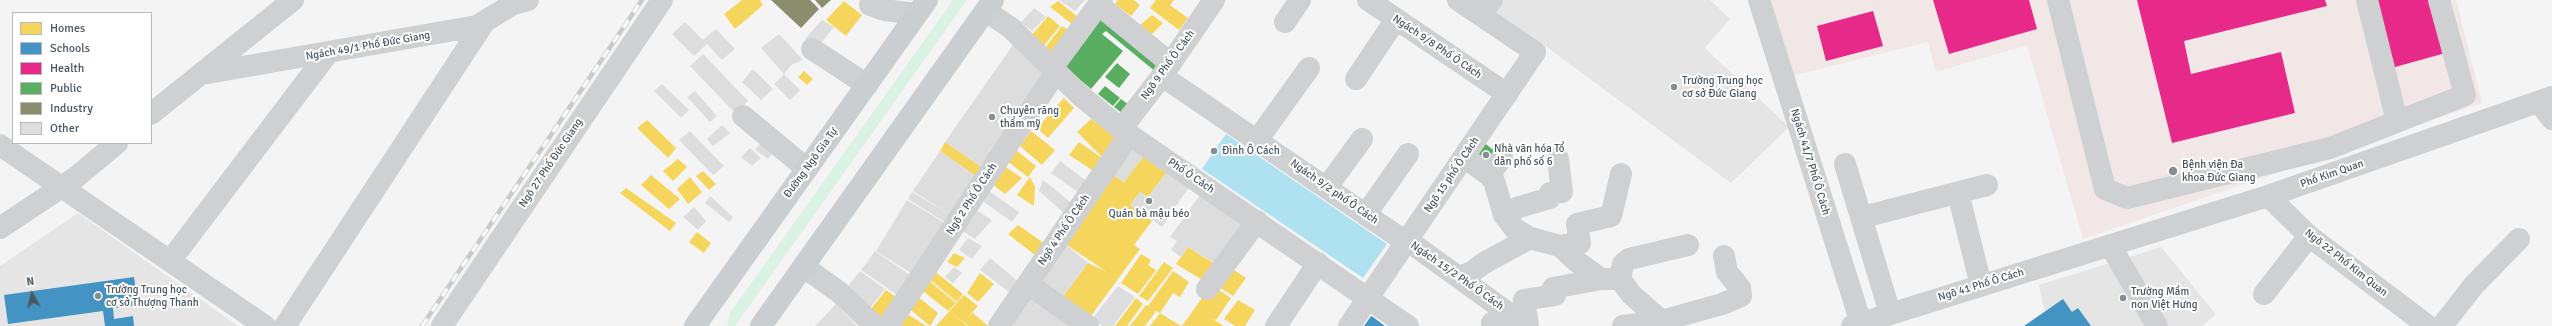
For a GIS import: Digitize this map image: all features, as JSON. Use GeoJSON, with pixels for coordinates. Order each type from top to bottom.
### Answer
{"type":"FeatureCollection","features":[{"type":"Feature","properties":{"kind":"main road"},"geometry":{"type":"LineString","coordinates":[[761,326],[990,5]]}},
{"type":"Feature","properties":{"kind":"main road","name":"Đường Ngô Gia Tự"},"geometry":{"type":"LineString","coordinates":[[695,326],[922,7]]}},
{"type":"Feature","properties":{"kind":"street","name":"Ngách 49/1 Phố Đức Giang"},"geometry":{"type":"LineString","coordinates":[[152,113],[293,0]]}},
{"type":"Feature","properties":{"kind":"street","name":"Ngách 49/1 Phố Đức Giang"},"geometry":{"type":"LineString","coordinates":[[202,74],[477,26],[513,4],[528,0]]}},
{"type":"Feature","properties":{"kind":"street","name":"Ngõ 27 Phố Đức Giang"},"geometry":{"type":"LineString","coordinates":[[442,326],[662,0]]}},
{"type":"Feature","properties":{"kind":"street","name":"Ngõ 9 Phố Ô Cách"},"geometry":{"type":"LineString","coordinates":[[1125,132],[1214,0]]}},
{"type":"Feature","properties":{"kind":"street"},"geometry":{"type":"LineString","coordinates":[[1285,22],[1300,0]]}},
{"type":"Feature","properties":{"kind":"street","name":"Ngách 9/8 Phố Ô Cách"},"geometry":{"type":"LineString","coordinates":[[1368,0],[1507,94]]}},
{"type":"Feature","properties":{"kind":"street"},"geometry":{"type":"LineString","coordinates":[[1458,0],[1486,7]]}},
{"type":"Feature","properties":{"kind":"street","name":"Ngách 41/7 Phố Ô Cách"},"geometry":{"type":"LineString","coordinates":[[1759,0],[1857,324]]}},
{"type":"Feature","properties":{"kind":"street"},"geometry":{"type":"LineString","coordinates":[[2058,0],[2105,189],[2127,198],[2330,148],[2465,95],[2439,0]]}},
{"type":"Feature","properties":{"kind":"street"},"geometry":{"type":"LineString","coordinates":[[2367,0],[2397,121]]}},
{"type":"Feature","properties":{"kind":"street","name":"Ngách 9/2 phố Ô Cách"},"geometry":{"type":"LineString","coordinates":[[1101,3],[1166,70],[1258,139],[1407,241]]}},
{"type":"Feature","properties":{"kind":"street","name":"Ngõ 2 Phố Ô Cách"},"geometry":{"type":"LineString","coordinates":[[888,326],[1054,70],[1101,3]]}},
{"type":"Feature","properties":{"kind":"street"},"geometry":{"type":"LineString","coordinates":[[870,5],[884,10],[922,7]]}},
{"type":"Feature","properties":{"kind":"street","name":"Phố Ô Cách"},"geometry":{"type":"LineString","coordinates":[[990,5],[1054,70],[1125,132],[1257,220],[1408,326]]}},
{"type":"Feature","properties":{"kind":"street","name":"Ngõ 15 phố Ô Cách"},"geometry":{"type":"LineString","coordinates":[[1350,326],[1535,52],[1486,7]]}},
{"type":"Feature","properties":{"kind":"street"},"geometry":{"type":"LineString","coordinates":[[1356,79],[1396,19]]}},
{"type":"Feature","properties":{"kind":"street"},"geometry":{"type":"LineString","coordinates":[[285,326],[485,21]]}},
{"type":"Feature","properties":{"kind":"street"},"geometry":{"type":"LineString","coordinates":[[812,49],[867,85]]}},
{"type":"Feature","properties":{"kind":"street"},"geometry":{"type":"LineString","coordinates":[[170,261],[328,53]]}},
{"type":"Feature","properties":{"kind":"street"},"geometry":{"type":"LineString","coordinates":[[1258,139],[1309,68]]}},
{"type":"Feature","properties":{"kind":"street"},"geometry":{"type":"LineString","coordinates":[[2545,99],[2552,119]]}},
{"type":"Feature","properties":{"kind":"street","name":"Phố Kim Quan"},"geometry":{"type":"LineString","coordinates":[[2110,245],[2268,196],[2545,99]]}},
{"type":"Feature","properties":{"kind":"street"},"geometry":{"type":"LineString","coordinates":[[743,116],[807,169]]}},
{"type":"Feature","properties":{"kind":"street","name":"Ngõ 4 Phố Ô Cách"},"geometry":{"type":"LineString","coordinates":[[1000,326],[1125,132]]}},
{"type":"Feature","properties":{"kind":"street"},"geometry":{"type":"LineString","coordinates":[[1327,187],[1362,139]]}},
{"type":"Feature","properties":{"kind":"street"},"geometry":{"type":"LineString","coordinates":[[0,228],[62,187],[116,144]]}},
{"type":"Feature","properties":{"kind":"street"},"geometry":{"type":"LineString","coordinates":[[0,145],[265,326]]}},
{"type":"Feature","properties":{"kind":"street"},"geometry":{"type":"LineString","coordinates":[[1366,214],[1408,154]]}},
{"type":"Feature","properties":{"kind":"street"},"geometry":{"type":"LineString","coordinates":[[1464,157],[1496,166],[1496,188],[1504,215],[1514,230],[1530,238],[1560,246],[1569,252],[1576,261],[1611,279],[1631,294],[1664,323]]}},
{"type":"Feature","properties":{"kind":"street"},"geometry":{"type":"LineString","coordinates":[[1504,215],[1519,207],[1550,198],[1550,193],[1562,192],[1558,159]]}},
{"type":"Feature","properties":{"kind":"street"},"geometry":{"type":"LineString","coordinates":[[1845,164],[1863,217],[1890,313]]}},
{"type":"Feature","properties":{"kind":"street"},"geometry":{"type":"LineString","coordinates":[[1560,246],[1580,243],[1577,224],[1606,219],[1611,216],[1621,174]]}},
{"type":"Feature","properties":{"kind":"street"},"geometry":{"type":"LineString","coordinates":[[1863,217],[1987,186]]}},
{"type":"Feature","properties":{"kind":"street"},"geometry":{"type":"LineString","coordinates":[[1958,193],[1981,285]]}},
{"type":"Feature","properties":{"kind":"street","name":"Ngõ 22 Phố Kim Quan"},"geometry":{"type":"LineString","coordinates":[[2268,196],[2309,236],[2419,323]]}},
{"type":"Feature","properties":{"kind":"street"},"geometry":{"type":"LineString","coordinates":[[1207,289],[1257,220]]}},
{"type":"Feature","properties":{"kind":"street"},"geometry":{"type":"LineString","coordinates":[[2264,294],[2309,236]]}},
{"type":"Feature","properties":{"kind":"street"},"geometry":{"type":"LineString","coordinates":[[1459,277],[1472,272],[1484,263],[1530,238]]}},
{"type":"Feature","properties":{"kind":"street"},"geometry":{"type":"LineString","coordinates":[[2442,326],[2474,285],[2519,239]]}},
{"type":"Feature","properties":{"kind":"street","name":"Ngách 15/2 Phố Ô Cách"},"geometry":{"type":"LineString","coordinates":[[1407,241],[1527,326]]}},
{"type":"Feature","properties":{"kind":"street"},"geometry":{"type":"LineString","coordinates":[[1527,326],[1524,300],[1555,295],[1554,288],[1611,279],[1629,259],[1688,244]]}},
{"type":"Feature","properties":{"kind":"street"},"geometry":{"type":"LineString","coordinates":[[2110,245],[2157,326]]}},
{"type":"Feature","properties":{"kind":"street","name":"Ngõ 41 Phố Ô Cách"},"geometry":{"type":"LineString","coordinates":[[1857,324],[2110,245]]}},
{"type":"Feature","properties":{"kind":"street"},"geometry":{"type":"LineString","coordinates":[[1623,326],[1664,323],[1722,304],[1741,296],[1740,288],[1727,272],[1724,256]]}},
{"type":"Feature","properties":{"kind":"street"},"geometry":{"type":"LineString","coordinates":[[1276,326],[1318,263]]}},
{"type":"Feature","properties":{"kind":"street"},"geometry":{"type":"LineString","coordinates":[[804,266],[839,292],[876,326]]}},
{"type":"Feature","properties":{"kind":"street"},"geometry":{"type":"LineString","coordinates":[[1028,284],[1088,326]]}},
{"type":"Feature","properties":{"kind":"shaded area","name":"Trường Trung học cơ sở Đức Giang"},"geometry":{"type":"Polygon","coordinates":[[[1499,0],[1710,0],[1730,19],[1705,48],[1789,127],[1731,183],[1540,42],[1489,9],[1499,0]]]}},
{"type":"Feature","properties":{"kind":"shaded area","name":"Bệnh viện Đa khoa Đức Giang"},"geometry":{"type":"Polygon","coordinates":[[[1764,0],[2456,0],[2482,103],[2083,239],[2027,45],[1936,72],[1928,42],[1788,77],[1764,0]]]}},
{"type":"Feature","properties":{"kind":"shaded area","name":"Trường Trung học cơ sở Thượng Thanh"},"geometry":{"type":"Polygon","coordinates":[[[78,213],[238,326],[0,326],[0,266],[78,213]]]}},
{"type":"Feature","properties":{"kind":"shaded area","name":"Trường Mầm non Việt Hưng"},"geometry":{"type":"Polygon","coordinates":[[[2161,247],[2216,314],[2202,326],[2024,326],[2045,312],[2039,285],[2161,247]]]}},
{"type":"Feature","properties":{"kind":"green space"},"geometry":{"type":"Polygon","coordinates":[[[953,0],[967,0],[735,326],[727,326],[730,313],[953,0]]]}},
{"type":"Feature","properties":{"kind":"water"},"geometry":{"type":"Polygon","coordinates":[[[1226,134],[1387,244],[1363,278],[1202,169],[1226,134]]]}},
{"type":"Feature","properties":{"kind":"building: Homes"},"geometry":{"type":"Polygon","coordinates":[[[742,0],[760,0],[763,5],[735,29],[724,14],[742,0]]]}},
{"type":"Feature","properties":{"kind":"building: Homes"},"geometry":{"type":"Polygon","coordinates":[[[1118,0],[1134,0],[1140,5],[1131,16],[1115,4],[1118,0]]]}},
{"type":"Feature","properties":{"kind":"building: Homes"},"geometry":{"type":"Polygon","coordinates":[[[1156,0],[1174,0],[1170,5],[1188,18],[1179,30],[1150,8],[1156,0]]]}},
{"type":"Feature","properties":{"kind":"building: Homes"},"geometry":{"type":"Polygon","coordinates":[[[844,1],[862,15],[846,36],[826,20],[844,1]]]}},
{"type":"Feature","properties":{"kind":"building: Homes"},"geometry":{"type":"Polygon","coordinates":[[[1058,1],[1079,18],[1072,24],[1050,7],[1058,1]]]}},
{"type":"Feature","properties":{"kind":"building: Homes"},"geometry":{"type":"Polygon","coordinates":[[[1152,15],[1163,23],[1151,35],[1140,25],[1152,15]]]}},
{"type":"Feature","properties":{"kind":"building: Homes"},"geometry":{"type":"Polygon","coordinates":[[[1048,16],[1060,26],[1042,48],[1030,37],[1048,16]]]}},
{"type":"Feature","properties":{"kind":"building: Homes"},"geometry":{"type":"Polygon","coordinates":[[[1062,26],[1073,33],[1055,56],[1044,49],[1062,26]]]}},
{"type":"Feature","properties":{"kind":"building: Homes"},"geometry":{"type":"Polygon","coordinates":[[[804,71],[813,79],[807,85],[798,77],[804,71]]]}},
{"type":"Feature","properties":{"kind":"building: Homes"},"geometry":{"type":"Polygon","coordinates":[[[1064,98],[1074,108],[1048,138],[1037,128],[1064,98]]]}},
{"type":"Feature","properties":{"kind":"building: Homes"},"geometry":{"type":"Polygon","coordinates":[[[1091,119],[1119,139],[1104,159],[1077,132],[1091,119]]]}},
{"type":"Feature","properties":{"kind":"building: Homes"},"geometry":{"type":"Polygon","coordinates":[[[647,120],[676,148],[668,158],[637,128],[647,120]]]}},
{"type":"Feature","properties":{"kind":"building: Homes"},"geometry":{"type":"Polygon","coordinates":[[[1031,131],[1055,150],[1042,165],[1020,146],[1031,131]]]}},
{"type":"Feature","properties":{"kind":"building: Homes"},"geometry":{"type":"Polygon","coordinates":[[[945,142],[986,170],[980,179],[940,151],[945,142]]]}},
{"type":"Feature","properties":{"kind":"building: Homes"},"geometry":{"type":"Polygon","coordinates":[[[1079,142],[1102,158],[1092,170],[1069,155],[1079,142]]]}},
{"type":"Feature","properties":{"kind":"building: Homes"},"geometry":{"type":"Polygon","coordinates":[[[1016,150],[1036,166],[1028,177],[1007,161],[1016,150]]]}},
{"type":"Feature","properties":{"kind":"building: Homes"},"geometry":{"type":"Polygon","coordinates":[[[1143,157],[1166,173],[1148,197],[1140,192],[1130,205],[1152,221],[1134,245],[1140,249],[1090,317],[1062,298],[1088,263],[1107,272],[1064,243],[1113,175],[1124,182],[1143,157]]]}},
{"type":"Feature","properties":{"kind":"building: Homes"},"geometry":{"type":"Polygon","coordinates":[[[678,159],[687,167],[673,181],[663,171],[678,159]]]}},
{"type":"Feature","properties":{"kind":"building: Homes"},"geometry":{"type":"Polygon","coordinates":[[[1004,166],[1022,178],[1005,194],[992,184],[1004,166]]]}},
{"type":"Feature","properties":{"kind":"building: Homes"},"geometry":{"type":"Polygon","coordinates":[[[703,171],[716,184],[709,190],[696,176],[703,171]]]}},
{"type":"Feature","properties":{"kind":"building: Homes"},"geometry":{"type":"Polygon","coordinates":[[[651,175],[680,199],[669,209],[641,185],[651,175]]]}},
{"type":"Feature","properties":{"kind":"building: Homes"},"geometry":{"type":"Polygon","coordinates":[[[690,177],[702,192],[688,204],[677,189],[690,177]]]}},
{"type":"Feature","properties":{"kind":"building: Homes"},"geometry":{"type":"Polygon","coordinates":[[[1030,177],[1035,187],[1034,206],[1017,195],[1030,177]]]}},
{"type":"Feature","properties":{"kind":"building: Homes"},"geometry":{"type":"Polygon","coordinates":[[[626,188],[676,223],[670,231],[620,193],[626,188]]]}},
{"type":"Feature","properties":{"kind":"building: Homes"},"geometry":{"type":"Polygon","coordinates":[[[1018,225],[1045,244],[1035,255],[1008,234],[1018,225]]]}},
{"type":"Feature","properties":{"kind":"building: Homes"},"geometry":{"type":"Polygon","coordinates":[[[697,232],[711,243],[704,253],[689,242],[697,232]]]}},
{"type":"Feature","properties":{"kind":"building: Homes"},"geometry":{"type":"Polygon","coordinates":[[[1188,247],[1221,268],[1209,284],[1176,264],[1188,247]]]}},
{"type":"Feature","properties":{"kind":"building: Homes"},"geometry":{"type":"Polygon","coordinates":[[[954,253],[965,258],[957,267],[947,262],[954,253]]]}},
{"type":"Feature","properties":{"kind":"building: Homes"},"geometry":{"type":"Polygon","coordinates":[[[1141,254],[1151,260],[1148,265],[1156,270],[1138,294],[1121,283],[1141,254]]]}},
{"type":"Feature","properties":{"kind":"building: Homes"},"geometry":{"type":"Polygon","coordinates":[[[1164,262],[1173,268],[1148,301],[1139,296],[1164,262]]]}},
{"type":"Feature","properties":{"kind":"building: Homes"},"geometry":{"type":"Polygon","coordinates":[[[1229,267],[1246,278],[1233,296],[1216,285],[1229,267]]]}},
{"type":"Feature","properties":{"kind":"building: Homes"},"geometry":{"type":"Polygon","coordinates":[[[933,270],[963,294],[957,302],[927,277],[933,270]]]}},
{"type":"Feature","properties":{"kind":"building: Homes"},"geometry":{"type":"Polygon","coordinates":[[[1173,271],[1189,282],[1180,297],[1173,293],[1160,313],[1156,311],[1145,326],[1130,326],[1146,305],[1148,306],[1173,271]]]}},
{"type":"Feature","properties":{"kind":"building: Homes"},"geometry":{"type":"Polygon","coordinates":[[[980,273],[994,284],[978,302],[967,293],[980,273]]]}},
{"type":"Feature","properties":{"kind":"building: Homes"},"geometry":{"type":"Polygon","coordinates":[[[926,278],[956,303],[948,311],[918,287],[926,278]]]}},
{"type":"Feature","properties":{"kind":"building: Homes"},"geometry":{"type":"Polygon","coordinates":[[[1211,285],[1231,298],[1216,320],[1211,318],[1224,326],[1182,326],[1211,285]]]}},
{"type":"Feature","properties":{"kind":"building: Homes"},"geometry":{"type":"Polygon","coordinates":[[[886,290],[900,300],[881,324],[867,314],[886,290]]]}},
{"type":"Feature","properties":{"kind":"building: Homes"},"geometry":{"type":"Polygon","coordinates":[[[916,295],[938,313],[930,326],[906,306],[916,295]]]}},
{"type":"Feature","properties":{"kind":"building: Homes"},"geometry":{"type":"Polygon","coordinates":[[[964,295],[978,306],[968,317],[973,313],[988,326],[968,326],[952,313],[967,326],[936,326],[964,295]]]}},
{"type":"Feature","properties":{"kind":"building: Homes"},"geometry":{"type":"Polygon","coordinates":[[[1136,298],[1143,304],[1127,326],[1115,326],[1136,298]]]}},
{"type":"Feature","properties":{"kind":"building: Homes"},"geometry":{"type":"Polygon","coordinates":[[[1238,300],[1255,310],[1245,326],[1235,326],[1224,319],[1238,300]]]}},
{"type":"Feature","properties":{"kind":"building: Homes"},"geometry":{"type":"Polygon","coordinates":[[[905,313],[927,326],[895,326],[905,313]]]}},
{"type":"Feature","properties":{"kind":"building: Homes"},"geometry":{"type":"Polygon","coordinates":[[[1160,313],[1181,326],[1150,326],[1160,313]]]}},
{"type":"Feature","properties":{"kind":"building: Schools"},"geometry":{"type":"Polygon","coordinates":[[[134,277],[138,305],[113,308],[114,319],[133,316],[134,326],[105,326],[103,311],[8,324],[4,295],[134,277]]]}},
{"type":"Feature","properties":{"kind":"building: Schools"},"geometry":{"type":"Polygon","coordinates":[[[2063,299],[2072,312],[2078,308],[2091,326],[2024,326],[2063,299]]]}},
{"type":"Feature","properties":{"kind":"building: Schools"},"geometry":{"type":"Polygon","coordinates":[[[1371,316],[1373,317],[1385,326],[1364,326],[1371,316]]]}},
{"type":"Feature","properties":{"kind":"building: Health"},"geometry":{"type":"Polygon","coordinates":[[[1933,0],[2029,0],[2037,29],[1949,54],[1933,0]]]}},
{"type":"Feature","properties":{"kind":"building: Health"},"geometry":{"type":"Polygon","coordinates":[[[2137,0],[2325,0],[2327,6],[2184,41],[2191,74],[2281,52],[2295,113],[2172,143],[2137,0]]]}},
{"type":"Feature","properties":{"kind":"building: Health"},"geometry":{"type":"Polygon","coordinates":[[[2369,0],[2434,0],[2449,52],[2388,69],[2369,0]]]}},
{"type":"Feature","properties":{"kind":"building: Health"},"geometry":{"type":"Polygon","coordinates":[[[1873,11],[1883,46],[1826,61],[1817,26],[1873,11]]]}},
{"type":"Feature","properties":{"kind":"building: Public"},"geometry":{"type":"Polygon","coordinates":[[[1102,9],[1166,61],[1156,72],[1106,31],[1102,34],[1123,51],[1091,89],[1059,62],[1102,9]]]}},
{"type":"Feature","properties":{"kind":"building: Public"},"geometry":{"type":"Polygon","coordinates":[[[1117,63],[1130,74],[1119,88],[1105,77],[1117,63]]]}},
{"type":"Feature","properties":{"kind":"building: Public"},"geometry":{"type":"Polygon","coordinates":[[[1105,86],[1120,98],[1113,106],[1098,94],[1105,86]]]}},
{"type":"Feature","properties":{"kind":"building: Public"},"geometry":{"type":"Polygon","coordinates":[[[1121,99],[1129,105],[1122,113],[1114,107],[1121,99]]]}},
{"type":"Feature","properties":{"kind":"building: Public","name":"Nhà văn hóa Tổ dân phố số 6"},"geometry":{"type":"Polygon","coordinates":[[[1483,142],[1500,155],[1489,169],[1472,155],[1483,142]]]}},
{"type":"Feature","properties":{"kind":"building: Industry"},"geometry":{"type":"Polygon","coordinates":[[[771,0],[810,0],[819,9],[801,28],[771,0]]]}},
{"type":"Feature","properties":{"kind":"building: Industry"},"geometry":{"type":"Polygon","coordinates":[[[815,0],[831,0],[822,8],[815,0]]]}},
{"type":"Feature","properties":{"kind":"building: Other"},"geometry":{"type":"Polygon","coordinates":[[[1059,0],[1085,0],[1075,11],[1059,0]]]}},
{"type":"Feature","properties":{"kind":"building: Other"},"geometry":{"type":"Polygon","coordinates":[[[1034,8],[1046,17],[1032,31],[1021,22],[1034,8]]]}},
{"type":"Feature","properties":{"kind":"building: Other"},"geometry":{"type":"Polygon","coordinates":[[[822,20],[834,27],[817,48],[805,39],[822,20]]]}},
{"type":"Feature","properties":{"kind":"building: Other"},"geometry":{"type":"Polygon","coordinates":[[[685,22],[703,40],[716,29],[735,49],[722,60],[707,44],[694,56],[672,34],[685,22]]]}},
{"type":"Feature","properties":{"kind":"building: Other"},"geometry":{"type":"Polygon","coordinates":[[[779,34],[803,60],[791,65],[784,74],[761,48],[779,34]]]}},
{"type":"Feature","properties":{"kind":"building: Other"},"geometry":{"type":"Polygon","coordinates":[[[1015,42],[1054,71],[986,170],[945,142],[1015,42]]]}},
{"type":"Feature","properties":{"kind":"building: Other"},"geometry":{"type":"Polygon","coordinates":[[[703,54],[748,101],[736,114],[690,66],[703,54]]]}},
{"type":"Feature","properties":{"kind":"building: Other"},"geometry":{"type":"Polygon","coordinates":[[[753,69],[773,89],[761,100],[742,82],[753,69]]]}},
{"type":"Feature","properties":{"kind":"building: Other"},"geometry":{"type":"Polygon","coordinates":[[[784,74],[800,90],[790,100],[774,84],[784,74]]]}},
{"type":"Feature","properties":{"kind":"building: Other"},"geometry":{"type":"Polygon","coordinates":[[[662,84],[689,110],[681,118],[654,91],[662,84]]]}},
{"type":"Feature","properties":{"kind":"building: Other"},"geometry":{"type":"Polygon","coordinates":[[[695,91],[717,116],[710,122],[687,97],[695,91]]]}},
{"type":"Feature","properties":{"kind":"building: Other"},"geometry":{"type":"Polygon","coordinates":[[[722,125],[730,133],[713,146],[707,139],[722,125]]]}},
{"type":"Feature","properties":{"kind":"building: Other"},"geometry":{"type":"Polygon","coordinates":[[[690,131],[724,166],[713,175],[679,140],[690,131]]]}},
{"type":"Feature","properties":{"kind":"building: Other"},"geometry":{"type":"Polygon","coordinates":[[[763,141],[774,152],[768,159],[755,150],[763,141]]]}},
{"type":"Feature","properties":{"kind":"building: Other"},"geometry":{"type":"Polygon","coordinates":[[[750,148],[761,158],[752,166],[741,157],[750,148]]]}},
{"type":"Feature","properties":{"kind":"building: Other"},"geometry":{"type":"Polygon","coordinates":[[[1131,149],[1143,157],[1124,182],[1113,175],[1131,149]]]}},
{"type":"Feature","properties":{"kind":"building: Other"},"geometry":{"type":"Polygon","coordinates":[[[940,151],[980,179],[948,224],[908,199],[912,192],[951,215],[913,191],[940,151]]]}},
{"type":"Feature","properties":{"kind":"building: Other"},"geometry":{"type":"Polygon","coordinates":[[[1060,161],[1088,182],[1079,193],[1051,173],[1060,161]]]}},
{"type":"Feature","properties":{"kind":"building: Other","name":"Quán bà mậu béo"},"geometry":{"type":"Polygon","coordinates":[[[1166,173],[1189,187],[1162,227],[1130,205],[1140,192],[1148,197],[1166,173]]]}},
{"type":"Feature","properties":{"kind":"building: Other"},"geometry":{"type":"Polygon","coordinates":[[[1043,180],[1073,204],[1065,214],[1039,191],[1043,180]]]}},
{"type":"Feature","properties":{"kind":"building: Other"},"geometry":{"type":"Polygon","coordinates":[[[986,189],[1019,212],[1012,222],[980,199],[986,189]]]}},
{"type":"Feature","properties":{"kind":"building: Other"},"geometry":{"type":"Polygon","coordinates":[[[1200,195],[1244,224],[1216,264],[1188,247],[1181,257],[1171,250],[1177,241],[1170,237],[1200,195]]]}},
{"type":"Feature","properties":{"kind":"building: Other"},"geometry":{"type":"Polygon","coordinates":[[[710,196],[733,217],[729,222],[705,203],[710,196]]]}},
{"type":"Feature","properties":{"kind":"building: Other"},"geometry":{"type":"Polygon","coordinates":[[[907,200],[948,225],[914,275],[876,251],[907,200]]]}},
{"type":"Feature","properties":{"kind":"building: Other"},"geometry":{"type":"Polygon","coordinates":[[[694,207],[706,221],[698,230],[683,217],[694,207]]]}},
{"type":"Feature","properties":{"kind":"building: Other"},"geometry":{"type":"Polygon","coordinates":[[[971,207],[992,220],[975,239],[958,228],[971,207]]]}},
{"type":"Feature","properties":{"kind":"building: Other"},"geometry":{"type":"Polygon","coordinates":[[[968,238],[982,246],[972,259],[959,250],[968,238]]]}},
{"type":"Feature","properties":{"kind":"building: Other"},"geometry":{"type":"Polygon","coordinates":[[[1064,243],[1088,263],[1062,298],[1038,280],[1064,243]]]}},
{"type":"Feature","properties":{"kind":"building: Other"},"geometry":{"type":"Polygon","coordinates":[[[875,251],[913,277],[900,297],[861,270],[875,251]]]}},
{"type":"Feature","properties":{"kind":"building: Other"},"geometry":{"type":"Polygon","coordinates":[[[990,258],[1019,282],[1009,292],[980,270],[990,258]]]}},
{"type":"Feature","properties":{"kind":"building: Other"},"geometry":{"type":"Polygon","coordinates":[[[954,267],[962,273],[953,283],[945,277],[954,267]]]}},
{"type":"Feature","properties":{"kind":"building: Other"},"geometry":{"type":"Polygon","coordinates":[[[860,271],[885,289],[867,312],[844,291],[860,271]]]}},
{"type":"Feature","properties":{"kind":"building: Other"},"geometry":{"type":"Polygon","coordinates":[[[1118,286],[1135,297],[1113,326],[1102,326],[1092,319],[1118,286]]]}},
{"type":"Feature","properties":{"kind":"building: Other"},"geometry":{"type":"Polygon","coordinates":[[[1031,297],[1072,326],[1015,326],[1012,324],[1031,297]]]}},
{"type":"Feature","properties":{"kind":"building: Other"},"geometry":{"type":"Polygon","coordinates":[[[836,304],[857,326],[815,326],[836,304]]]}},
{"type":"Feature","properties":{"kind":"railway"},"geometry":{"type":"LineString","coordinates":[[422,326],[642,0]]}},
{"type":"Feature","properties":{"kind":"place","name":"Trường Trung học cơ sở Đức Giang"},"geometry":{"type":"Point","coordinates":[1674,87]}},
{"type":"Feature","properties":{"kind":"place","name":"Chuyên răng thẩm mỹ"},"geometry":{"type":"Point","coordinates":[992,117]}},
{"type":"Feature","properties":{"kind":"place","name":"Đình Ô Cách"},"geometry":{"type":"Point","coordinates":[1214,151]}},
{"type":"Feature","properties":{"kind":"place","name":"Nhà văn hóa Tổ dân phố số 6"},"geometry":{"type":"Point","coordinates":[1486,155]}},
{"type":"Feature","properties":{"kind":"place","name":"Bệnh viện Đa khoa Đức Giang"},"geometry":{"type":"Point","coordinates":[2173,171]}},
{"type":"Feature","properties":{"kind":"place","name":"Quán bà mậu béo"},"geometry":{"type":"Point","coordinates":[1149,201]}},
{"type":"Feature","properties":{"kind":"place","name":"Trường Trung học cơ sở Thượng Thanh"},"geometry":{"type":"Point","coordinates":[98,296]}},
{"type":"Feature","properties":{"kind":"place","name":"Trường Mầm non Việt Hưng"},"geometry":{"type":"Point","coordinates":[2123,298]}}]}
